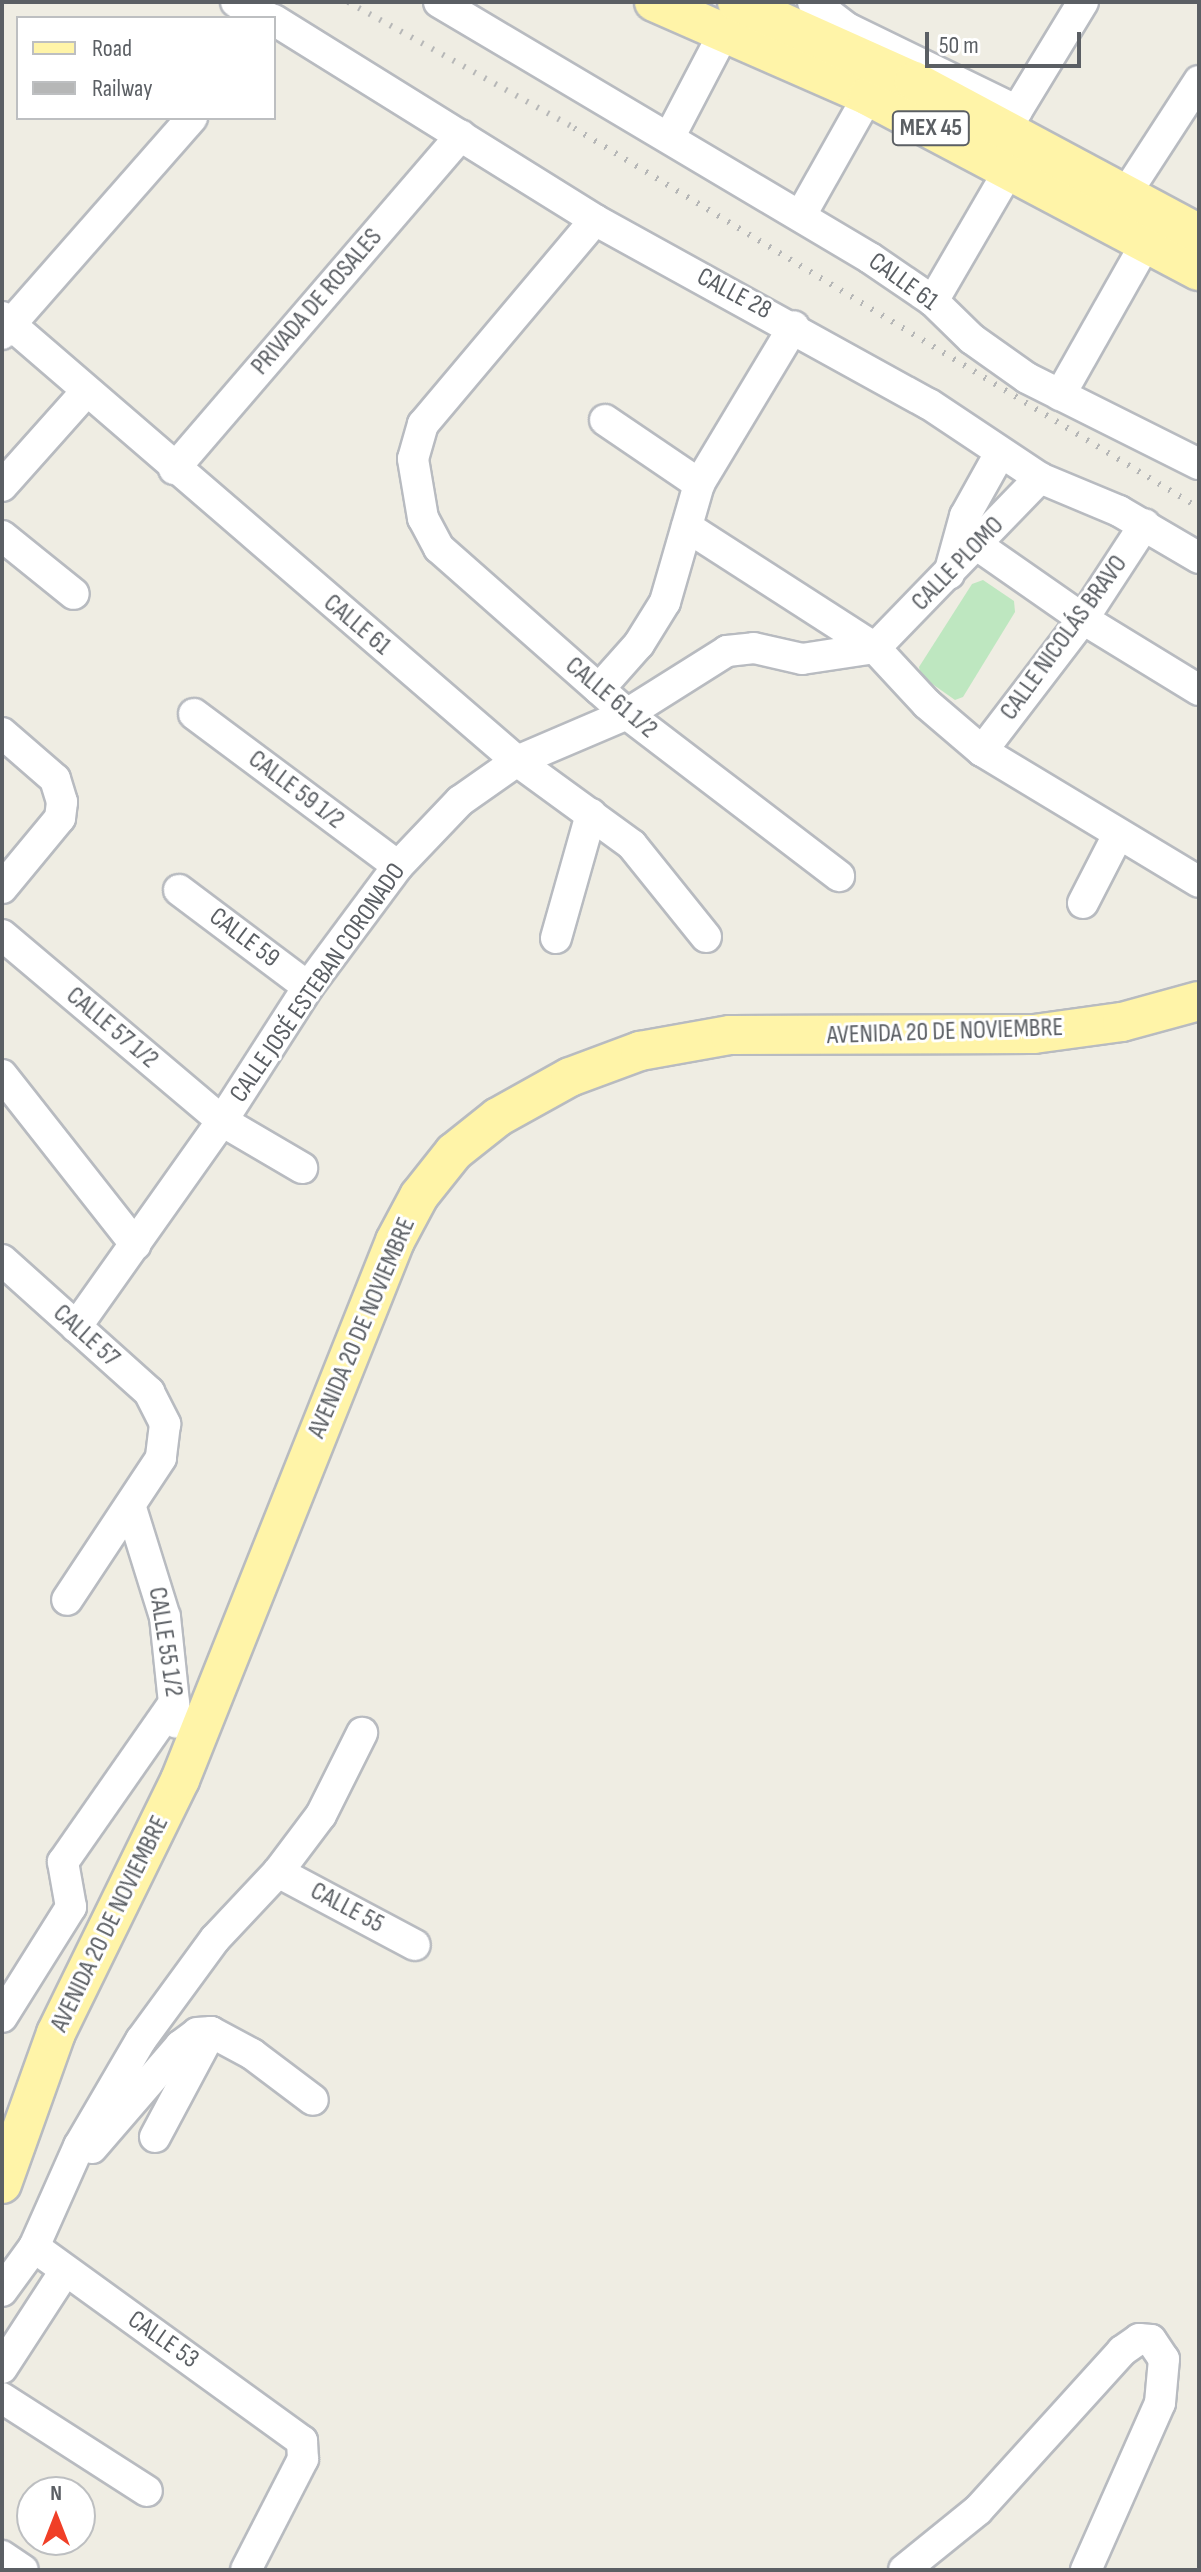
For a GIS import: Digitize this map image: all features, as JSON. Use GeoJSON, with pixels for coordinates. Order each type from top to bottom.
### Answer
{"type":"FeatureCollection","features":[{"type":"Feature","properties":{"kind":"main road","name":"MEX 45"},"geometry":{"type":"LineString","coordinates":[[654,2],[805,29],[1006,142],[1125,195],[1199,234]]}},
{"type":"Feature","properties":{"kind":"main road","name":"MEX 45"},"geometry":{"type":"LineString","coordinates":[[731,16],[868,96],[1006,142],[1146,243],[1199,271]]}},
{"type":"Feature","properties":{"kind":"main road","name":"AVENIDA 20 DE NOVIEMBRE"},"geometry":{"type":"LineString","coordinates":[[2,2184],[56,2033],[180,1780],[395,1241],[419,1196],[454,1152],[498,1117],[570,1077],[640,1051],[730,1035],[1034,1034],[1122,1022],[1199,1001]]}},
{"type":"Feature","properties":{"kind":"street","name":"CALLE 28"},"geometry":{"type":"LineString","coordinates":[[236,2],[264,16]]}},
{"type":"Feature","properties":{"kind":"street","name":"CALLE 61"},"geometry":{"type":"LineString","coordinates":[[439,2],[801,215],[933,301],[993,356],[1060,395],[1197,459]]}},
{"type":"Feature","properties":{"kind":"street"},"geometry":{"type":"LineString","coordinates":[[813,2],[1006,142]]}},
{"type":"Feature","properties":{"kind":"street"},"geometry":{"type":"LineString","coordinates":[[933,301],[1006,142],[1083,2]]}},
{"type":"Feature","properties":{"kind":"street"},"geometry":{"type":"LineString","coordinates":[[670,136],[731,16]]}},
{"type":"Feature","properties":{"kind":"street","name":"CALLE 28"},"geometry":{"type":"LineString","coordinates":[[276,22],[595,220],[794,326],[929,404],[1040,478],[1145,524],[1199,558]]}},
{"type":"Feature","properties":{"kind":"street"},"geometry":{"type":"LineString","coordinates":[[1125,195],[1199,81]]}},
{"type":"Feature","properties":{"kind":"street"},"geometry":{"type":"LineString","coordinates":[[801,215],[868,96]]}},
{"type":"Feature","properties":{"kind":"street"},"geometry":{"type":"LineString","coordinates":[[5,325],[190,120]]}},
{"type":"Feature","properties":{"kind":"street","name":"PRIVADA DE ROSALES"},"geometry":{"type":"LineString","coordinates":[[174,469],[461,135]]}},
{"type":"Feature","properties":{"kind":"street","name":"CALLE 61 1/2"},"geometry":{"type":"LineString","coordinates":[[595,220],[423,424],[413,459],[416,493],[439,548],[627,714],[839,876]]}},
{"type":"Feature","properties":{"kind":"street"},"geometry":{"type":"LineString","coordinates":[[1060,395],[1146,243]]}},
{"type":"Feature","properties":{"kind":"street","name":"CALLE 61"},"geometry":{"type":"LineString","coordinates":[[5,325],[517,761],[591,814],[649,862],[706,937]]}},
{"type":"Feature","properties":{"kind":"street"},"geometry":{"type":"LineString","coordinates":[[599,689],[639,644],[665,602],[699,484],[794,326]]}},
{"type":"Feature","properties":{"kind":"street"},"geometry":{"type":"LineString","coordinates":[[2,486],[85,393]]}},
{"type":"Feature","properties":{"kind":"street"},"geometry":{"type":"LineString","coordinates":[[605,420],[699,484]]}},
{"type":"Feature","properties":{"kind":"street"},"geometry":{"type":"LineString","coordinates":[[949,574],[961,525],[1000,453]]}},
{"type":"Feature","properties":{"kind":"street","name":"CALLE PLOMO"},"geometry":{"type":"LineString","coordinates":[[875,648],[1040,478]]}},
{"type":"Feature","properties":{"kind":"street","name":"CALLE NICOLÁS BRAVO"},"geometry":{"type":"LineString","coordinates":[[982,751],[1083,619],[1145,524]]}},
{"type":"Feature","properties":{"kind":"street"},"geometry":{"type":"LineString","coordinates":[[687,527],[875,648],[927,704],[982,751],[1199,882]]}},
{"type":"Feature","properties":{"kind":"street"},"geometry":{"type":"LineString","coordinates":[[2,536],[74,594]]}},
{"type":"Feature","properties":{"kind":"street"},"geometry":{"type":"LineString","coordinates":[[977,545],[1083,619],[1199,690]]}},
{"type":"Feature","properties":{"kind":"street","name":"CALLE JOSÉ ESTEBAN CORONADO"},"geometry":{"type":"LineString","coordinates":[[76,1327],[222,1121],[308,987],[398,866],[460,801],[517,761],[627,714],[741,648],[802,659],[875,648]]}},
{"type":"Feature","properties":{"kind":"street","name":"CALLE 59 1/2"},"geometry":{"type":"LineString","coordinates":[[194,714],[398,866]]}},
{"type":"Feature","properties":{"kind":"street"},"geometry":{"type":"LineString","coordinates":[[2,733],[55,779],[62,794],[60,818],[2,888]]}},
{"type":"Feature","properties":{"kind":"street"},"geometry":{"type":"LineString","coordinates":[[556,938],[591,814]]}},
{"type":"Feature","properties":{"kind":"street"},"geometry":{"type":"LineString","coordinates":[[1083,903],[1118,835]]}},
{"type":"Feature","properties":{"kind":"street","name":"CALLE 59"},"geometry":{"type":"LineString","coordinates":[[179,890],[308,987]]}},
{"type":"Feature","properties":{"kind":"street","name":"CALLE 57 1/2"},"geometry":{"type":"LineString","coordinates":[[2,935],[222,1121],[302,1168]]}},
{"type":"Feature","properties":{"kind":"street"},"geometry":{"type":"LineString","coordinates":[[2,1075],[136,1245]]}},
{"type":"Feature","properties":{"kind":"street","name":"CALLE 57"},"geometry":{"type":"LineString","coordinates":[[2,1260],[149,1392],[163,1416],[166,1443],[131,1508]]}},
{"type":"Feature","properties":{"kind":"street"},"geometry":{"type":"LineString","coordinates":[[67,1600],[131,1508]]}},
{"type":"Feature","properties":{"kind":"street","name":"CALLE 55 1/2"},"geometry":{"type":"LineString","coordinates":[[131,1508],[165,1617],[180,1780]]}},
{"type":"Feature","properties":{"kind":"street"},"geometry":{"type":"LineString","coordinates":[[7,2000],[71,1907],[61,1865],[174,1703]]}},
{"type":"Feature","properties":{"kind":"street"},"geometry":{"type":"LineString","coordinates":[[2,2291],[34,2247],[61,2185],[141,2040],[215,1939],[278,1872],[321,1815],[362,1733]]}},
{"type":"Feature","properties":{"kind":"street","name":"CALLE 55"},"geometry":{"type":"LineString","coordinates":[[278,1872],[415,1945]]}},
{"type":"Feature","properties":{"kind":"street"},"geometry":{"type":"LineString","coordinates":[[61,2185],[180,2046],[194,2034],[211,2032],[252,2054],[313,2100]]}},
{"type":"Feature","properties":{"kind":"street"},"geometry":{"type":"LineString","coordinates":[[155,2137],[211,2032]]}},
{"type":"Feature","properties":{"kind":"street","name":"CALLE 53"},"geometry":{"type":"LineString","coordinates":[[34,2247],[293,2431],[302,2441],[303,2459],[246,2570]]}},
{"type":"Feature","properties":{"kind":"street"},"geometry":{"type":"LineString","coordinates":[[2,2368],[65,2271]]}},
{"type":"Feature","properties":{"kind":"street"},"geometry":{"type":"LineString","coordinates":[[904,2570],[978,2510],[1122,2351],[1139,2339],[1151,2340],[1164,2359],[1160,2403],[1086,2570]]}},
{"type":"Feature","properties":{"kind":"street"},"geometry":{"type":"LineString","coordinates":[[2,2398],[147,2491]]}},
{"type":"Feature","properties":{"kind":"street"},"geometry":{"type":"LineString","coordinates":[[2,2556],[23,2570]]}},
{"type":"Feature","properties":{"kind":"green space"},"geometry":{"type":"Polygon","coordinates":[[[983,580],[1014,601],[1015,612],[963,697],[955,700],[921,676],[919,667],[972,584],[983,580]]]}},
{"type":"Feature","properties":{"kind":"railway"},"geometry":{"type":"LineString","coordinates":[[348,2],[574,128],[1199,508]]}}]}
